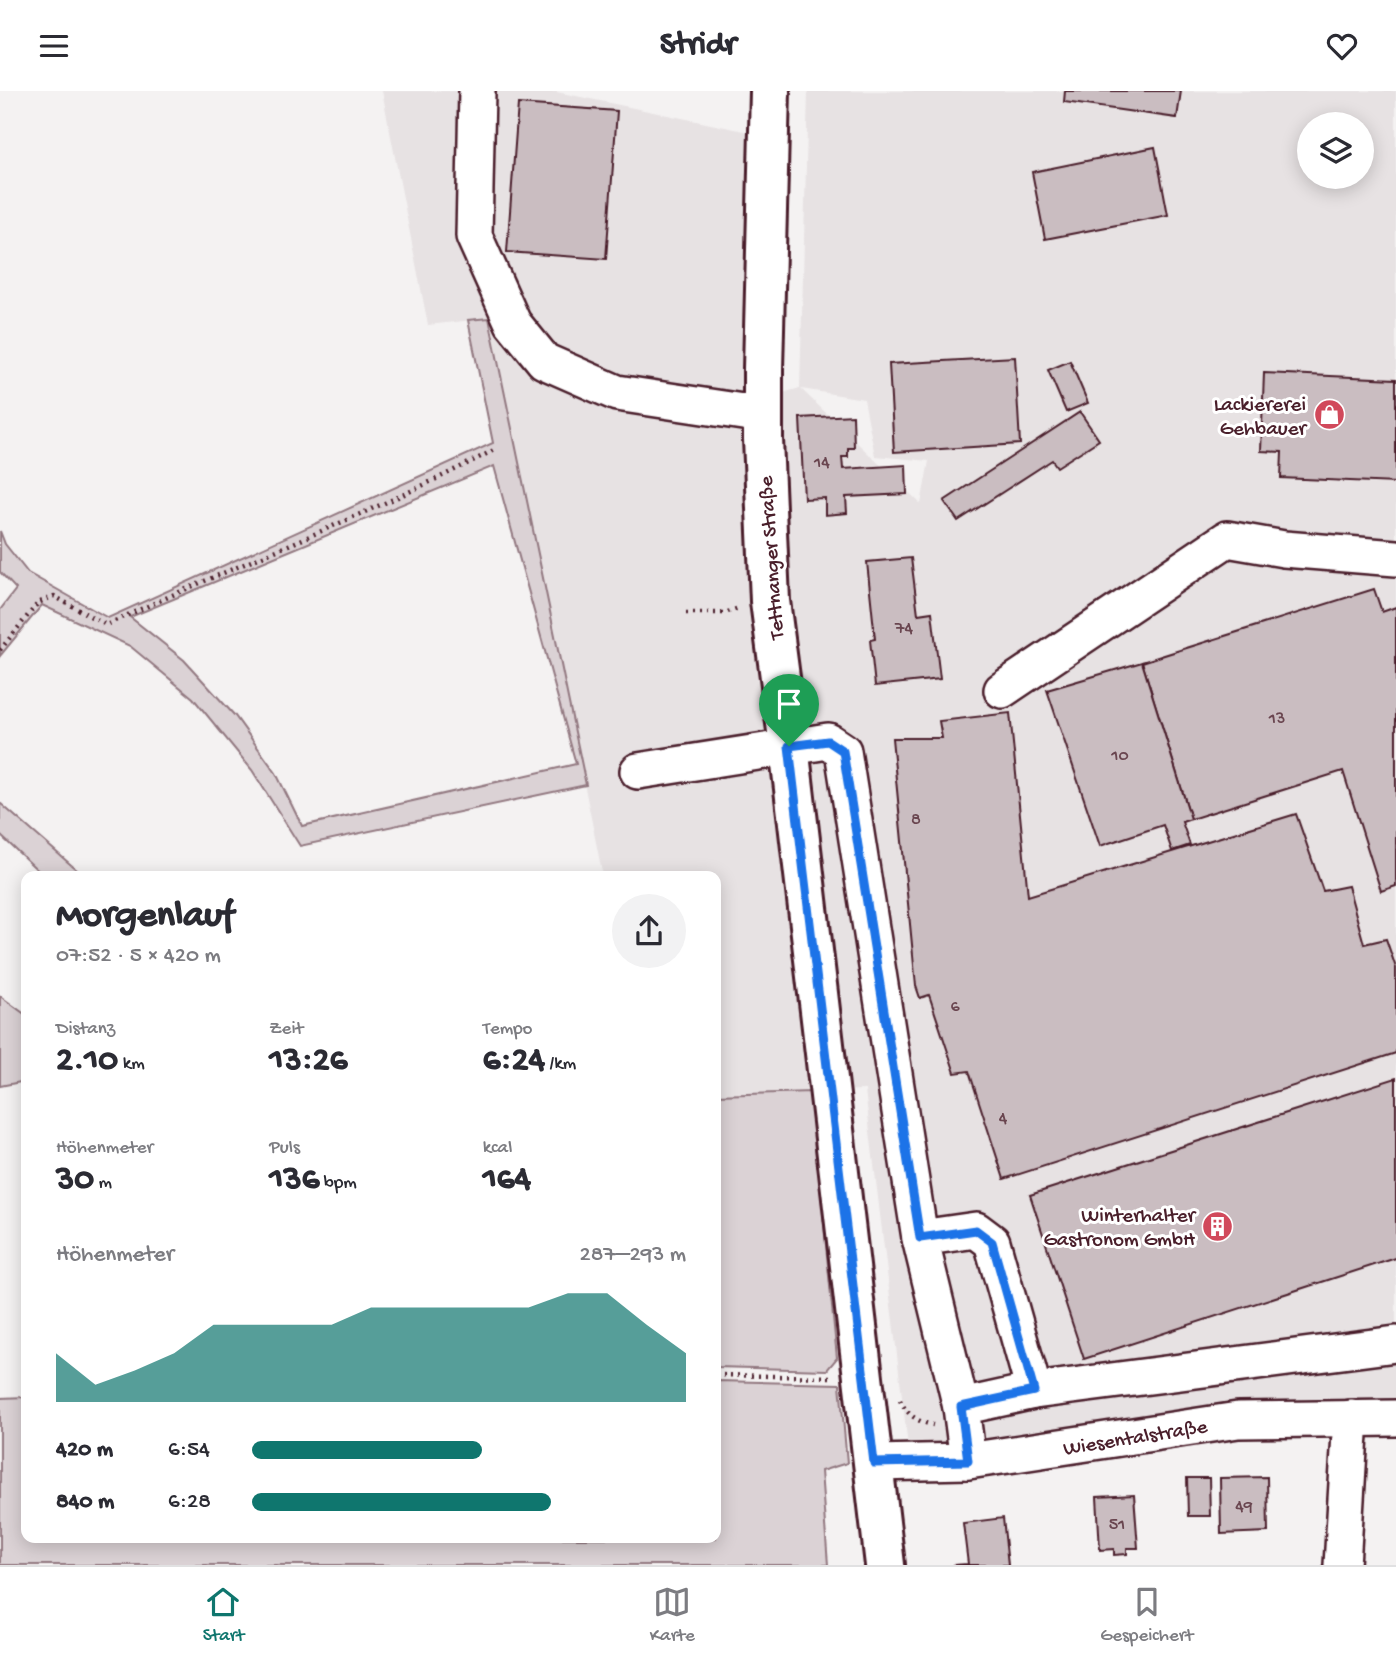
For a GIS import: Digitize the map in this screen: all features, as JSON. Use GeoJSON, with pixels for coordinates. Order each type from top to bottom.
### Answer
{"type":"FeatureCollection","features":[{"type":"Feature","properties":{"kind":"main road","name":"Tettnanger Straße"},"geometry":{"type":"LineString","coordinates":[[769,91],[763,415],[770,601],[885,1565]]}},
{"type":"Feature","properties":{"kind":"street"},"geometry":{"type":"LineString","coordinates":[[477,91],[474,236],[513,323],[544,361],[617,394],[763,415]]}},
{"type":"Feature","properties":{"kind":"street"},"geometry":{"type":"LineString","coordinates":[[1002,690],[1227,539],[1284,549],[1390,557]]}},
{"type":"Feature","properties":{"kind":"street"},"geometry":{"type":"LineString","coordinates":[[638,771],[828,741],[843,751],[920,1238],[964,1434],[1034,1391],[1396,1344]]}},
{"type":"Feature","properties":{"kind":"street"},"geometry":{"type":"LineString","coordinates":[[920,1238],[976,1230],[992,1242],[1034,1391]]}},
{"type":"Feature","properties":{"kind":"street"},"geometry":{"type":"LineString","coordinates":[[1342,1565],[1352,1417]]}},
{"type":"Feature","properties":{"kind":"street","name":"Wiesentalstraße"},"geometry":{"type":"LineString","coordinates":[[874,1463],[964,1434],[1238,1420],[1396,1418]]}},
{"type":"Feature","properties":{"kind":"path"},"geometry":{"type":"LineString","coordinates":[[0,650],[38,604],[54,596],[106,625],[203,580],[428,485],[494,450]]}},
{"type":"Feature","properties":{"kind":"path"},"geometry":{"type":"LineString","coordinates":[[721,1375],[827,1377],[863,1372]]}},
{"type":"Feature","properties":{"kind":"path"},"geometry":{"type":"LineString","coordinates":[[898,1396],[904,1408],[919,1422],[964,1434]]}},
{"type":"Feature","properties":{"kind":"shaded area","name":"Winterhalter Gastronom GmbH"},"geometry":{"type":"Polygon","coordinates":[[[382,91],[552,91],[754,133],[751,402],[800,388],[808,91],[1396,91],[1396,1415],[908,1446],[865,1090],[721,1095],[721,871],[602,871],[490,318],[428,325],[382,91]],[[801,389],[921,504],[929,461],[875,456],[864,399],[801,389]]]}},
{"type":"Feature","properties":{"kind":"shaded area"},"geometry":{"type":"Polygon","coordinates":[[[489,318],[586,785],[300,846],[252,770],[193,698],[130,646],[42,605],[0,656],[0,610],[16,589],[0,572],[0,531],[5,544],[28,573],[108,618],[493,443],[468,320],[489,318]],[[494,466],[130,617],[184,660],[235,716],[276,773],[302,826],[576,764],[494,466]]]}},
{"type":"Feature","properties":{"kind":"shaded area"},"geometry":{"type":"Polygon","coordinates":[[[0,803],[78,871],[39,871],[0,835],[0,803]]]}},
{"type":"Feature","properties":{"kind":"shaded area"},"geometry":{"type":"Polygon","coordinates":[[[0,996],[21,1011],[21,1082],[0,1086],[0,996]]]}},
{"type":"Feature","properties":{"kind":"shaded area"},"geometry":{"type":"Polygon","coordinates":[[[811,1092],[837,1358],[827,1370],[721,1367],[721,1095],[811,1092]]]}},
{"type":"Feature","properties":{"kind":"shaded area"},"geometry":{"type":"Polygon","coordinates":[[[721,1381],[840,1384],[847,1463],[821,1471],[828,1565],[0,1565],[0,1398],[21,1397],[21,1543],[721,1543],[721,1381]]]}},
{"type":"Feature","properties":{"kind":"building"},"geometry":{"type":"Polygon","coordinates":[[[1065,91],[1181,91],[1177,118],[1064,102],[1065,91]]]}},
{"type":"Feature","properties":{"kind":"building"},"geometry":{"type":"Polygon","coordinates":[[[518,104],[617,111],[606,259],[507,252],[518,104]]]}},
{"type":"Feature","properties":{"kind":"building"},"geometry":{"type":"Polygon","coordinates":[[[1155,147],[1168,215],[1045,239],[1032,172],[1155,147]]]}},
{"type":"Feature","properties":{"kind":"building"},"geometry":{"type":"Polygon","coordinates":[[[1015,357],[1020,444],[894,452],[889,364],[1015,357]]]}},
{"type":"Feature","properties":{"kind":"building"},"geometry":{"type":"Polygon","coordinates":[[[1070,361],[1088,403],[1066,412],[1048,370],[1070,361]]]}},
{"type":"Feature","properties":{"kind":"building","name":"Lackiererei Gehbauer"},"geometry":{"type":"Polygon","coordinates":[[[1264,373],[1396,379],[1396,483],[1281,478],[1282,452],[1261,451],[1264,373]]]}},
{"type":"Feature","properties":{"kind":"building"},"geometry":{"type":"Polygon","coordinates":[[[1080,412],[1099,440],[1057,467],[1052,460],[958,521],[944,501],[1080,412]]]}},
{"type":"Feature","properties":{"kind":"building"},"geometry":{"type":"Polygon","coordinates":[[[853,415],[854,448],[848,448],[848,457],[842,457],[843,469],[906,465],[907,494],[846,497],[847,513],[825,515],[825,498],[804,499],[800,418],[853,415]]]}},
{"type":"Feature","properties":{"kind":"building"},"geometry":{"type":"Polygon","coordinates":[[[911,558],[918,614],[932,612],[940,679],[875,686],[870,640],[875,639],[867,562],[911,558]]]}},
{"type":"Feature","properties":{"kind":"building"},"geometry":{"type":"Polygon","coordinates":[[[1374,589],[1382,612],[1396,607],[1396,886],[1381,891],[1343,771],[1191,819],[1142,662],[1374,589]]]}},
{"type":"Feature","properties":{"kind":"building"},"geometry":{"type":"Polygon","coordinates":[[[1142,662],[1191,819],[1182,822],[1190,845],[1172,851],[1163,825],[1100,846],[1047,690],[1142,662]]]}},
{"type":"Feature","properties":{"kind":"building"},"geometry":{"type":"Polygon","coordinates":[[[1010,713],[1028,896],[1296,814],[1323,891],[1348,886],[1364,944],[1386,939],[1396,968],[1396,1053],[1004,1179],[969,1071],[955,1073],[929,995],[920,998],[916,986],[892,738],[942,738],[939,721],[1010,713]]]}},
{"type":"Feature","properties":{"kind":"building","name":"Winterhalter Gastronom GmbH"},"geometry":{"type":"Polygon","coordinates":[[[1396,1078],[1396,1258],[1084,1359],[1030,1195],[1396,1078]]]}},
{"type":"Feature","properties":{"kind":"building"},"geometry":{"type":"Polygon","coordinates":[[[1267,1477],[1268,1532],[1221,1534],[1220,1478],[1267,1477]]]}},
{"type":"Feature","properties":{"kind":"building"},"geometry":{"type":"Polygon","coordinates":[[[1187,1478],[1209,1478],[1210,1516],[1188,1516],[1187,1478]]]}},
{"type":"Feature","properties":{"kind":"building"},"geometry":{"type":"Polygon","coordinates":[[[1134,1495],[1138,1548],[1127,1548],[1127,1554],[1114,1555],[1114,1549],[1100,1550],[1097,1497],[1134,1495]]]}},
{"type":"Feature","properties":{"kind":"building"},"geometry":{"type":"Polygon","coordinates":[[[1003,1518],[1008,1565],[953,1565],[968,1564],[963,1523],[1003,1518]]]}},
{"type":"Feature","properties":{"kind":"place","name":"Lackiererei Gehbauer"},"geometry":{"type":"Point","coordinates":[1329,415]}},
{"type":"Feature","properties":{"kind":"place","name":"Winterhalter Gastronom GmbH"},"geometry":{"type":"Point","coordinates":[1218,1226]}},
{"type":"Feature","properties":{"kind":"route"},"geometry":{"type":"LineString","coordinates":[[828,741],[843,751],[920,1238],[976,1230],[992,1242],[1034,1391],[961,1407],[968,1461],[874,1463],[789,746],[828,741]]}}]}
